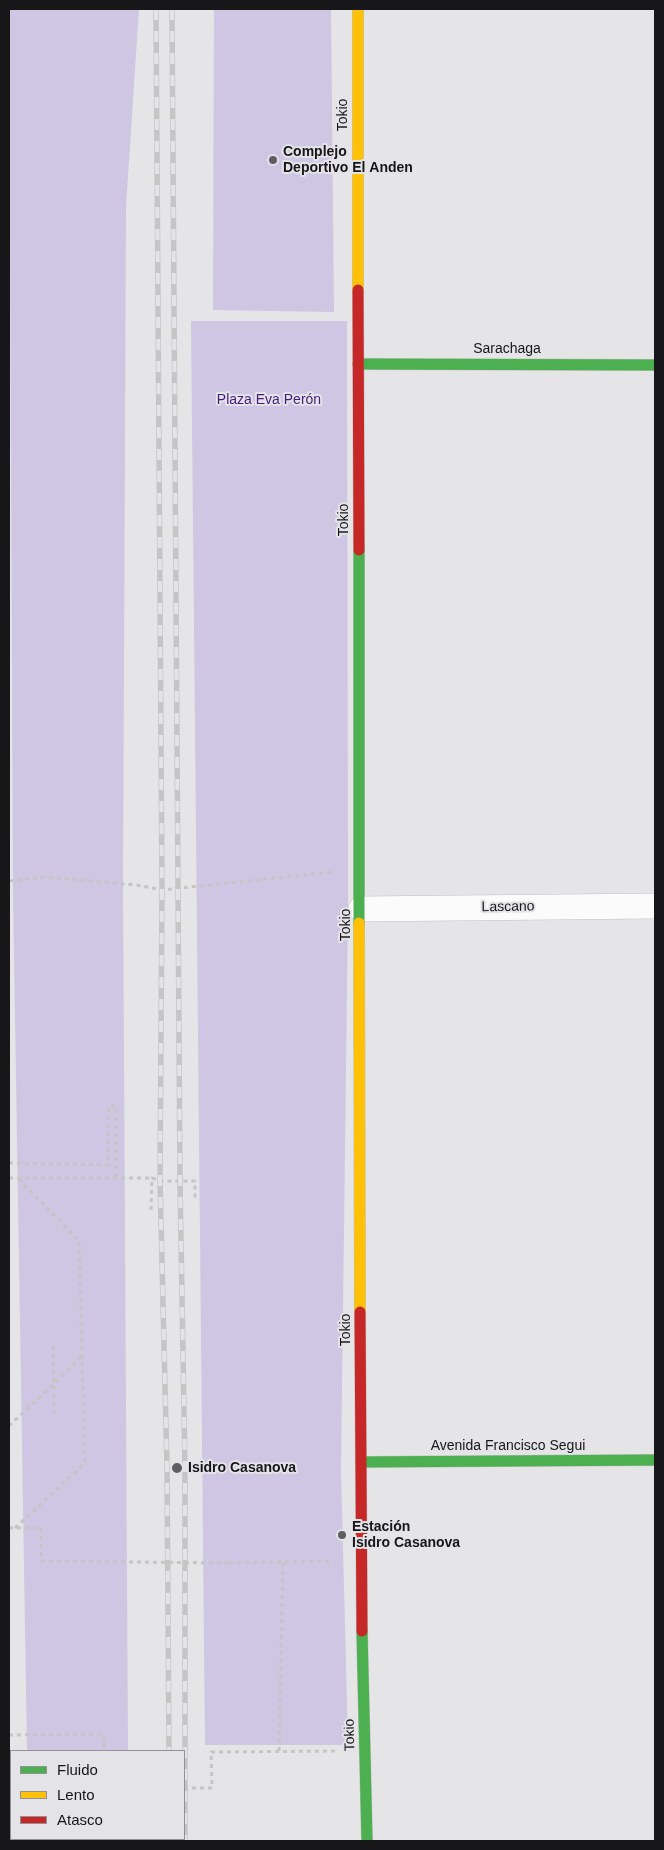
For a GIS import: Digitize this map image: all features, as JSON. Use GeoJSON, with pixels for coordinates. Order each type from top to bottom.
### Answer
{"type":"FeatureCollection","features":[{"type":"Feature","properties":{"kind":"street","name":"Tokio"},"geometry":{"type":"LineString","coordinates":[[358,9],[361,1462],[368,1841]]}},
{"type":"Feature","properties":{"kind":"street","name":"Sarachaga"},"geometry":{"type":"LineString","coordinates":[[358,364],[655,365]]}},
{"type":"Feature","properties":{"kind":"street","name":"Lascano"},"geometry":{"type":"LineString","coordinates":[[361,909],[655,906]]}},
{"type":"Feature","properties":{"kind":"street","name":"Avenida Francisco Segui"},"geometry":{"type":"LineString","coordinates":[[361,1462],[655,1460]]}},
{"type":"Feature","properties":{"kind":"path"},"geometry":{"type":"LineString","coordinates":[[9,881],[46,877],[137,885],[162,890],[360,869]]}},
{"type":"Feature","properties":{"kind":"path"},"geometry":{"type":"LineString","coordinates":[[9,1163],[108,1164],[109,1106],[116,1106],[116,1178]]}},
{"type":"Feature","properties":{"kind":"path"},"geometry":{"type":"LineString","coordinates":[[9,1178],[152,1178],[160,1181],[195,1181],[195,1201]]}},
{"type":"Feature","properties":{"kind":"path"},"geometry":{"type":"LineString","coordinates":[[15,1528],[84,1463],[79,1241],[18,1178]]}},
{"type":"Feature","properties":{"kind":"path"},"geometry":{"type":"LineString","coordinates":[[151,1210],[152,1178]]}},
{"type":"Feature","properties":{"kind":"path"},"geometry":{"type":"LineString","coordinates":[[53,1346],[54,1413]]}},
{"type":"Feature","properties":{"kind":"path"},"geometry":{"type":"LineString","coordinates":[[9,1426],[82,1358]]}},
{"type":"Feature","properties":{"kind":"path"},"geometry":{"type":"LineString","coordinates":[[9,1528],[41,1528],[41,1562],[362,1561]]}},
{"type":"Feature","properties":{"kind":"path"},"geometry":{"type":"LineString","coordinates":[[279,1751],[283,1561]]}},
{"type":"Feature","properties":{"kind":"path"},"geometry":{"type":"LineString","coordinates":[[9,1735],[104,1734],[104,1750]]}},
{"type":"Feature","properties":{"kind":"path"},"geometry":{"type":"LineString","coordinates":[[185,1788],[212,1788],[211,1752],[365,1750]]}},
{"type":"Feature","properties":{"kind":"green space"},"geometry":{"type":"Polygon","coordinates":[[[9,9],[139,9],[126,206],[123,888],[128,1750],[27,1750],[13,893],[9,9]]]}},
{"type":"Feature","properties":{"kind":"green space","name":"Complejo Deportivo El Anden"},"geometry":{"type":"Polygon","coordinates":[[[214,9],[331,9],[334,312],[213,310],[214,9]]]}},
{"type":"Feature","properties":{"kind":"green space","name":"Plaza Eva Perón"},"geometry":{"type":"Polygon","coordinates":[[[191,321],[347,321],[348,905],[341,1470],[348,1745],[205,1745],[191,321]]]}},
{"type":"Feature","properties":{"kind":"green space"},"geometry":{"type":"Polygon","coordinates":[[[29,1840],[129,1840],[129,1841],[29,1840]]]}},
{"type":"Feature","properties":{"kind":"railway"},"geometry":{"type":"LineString","coordinates":[[156,9],[162,890],[160,1181],[167,1467],[169,1750]]}},
{"type":"Feature","properties":{"kind":"railway"},"geometry":{"type":"LineString","coordinates":[[172,9],[180,1181],[185,1469],[185,1841]]}},
{"type":"Feature","properties":{"kind":"traffic: fast"},"geometry":{"type":"LineString","coordinates":[[358,364],[655,365]]}},
{"type":"Feature","properties":{"kind":"traffic: fast"},"geometry":{"type":"LineString","coordinates":[[359,550],[359,923]]}},
{"type":"Feature","properties":{"kind":"traffic: fast"},"geometry":{"type":"LineString","coordinates":[[361,1462],[655,1460]]}},
{"type":"Feature","properties":{"kind":"traffic: fast"},"geometry":{"type":"LineString","coordinates":[[362,1631],[367,1841]]}},
{"type":"Feature","properties":{"kind":"traffic: slow"},"geometry":{"type":"LineString","coordinates":[[358,9],[358,290]]}},
{"type":"Feature","properties":{"kind":"traffic: slow"},"geometry":{"type":"LineString","coordinates":[[359,923],[360,1312]]}},
{"type":"Feature","properties":{"kind":"traffic: jam"},"geometry":{"type":"LineString","coordinates":[[358,290],[359,550]]}},
{"type":"Feature","properties":{"kind":"traffic: jam"},"geometry":{"type":"LineString","coordinates":[[360,1312],[362,1631]]}},
{"type":"Feature","properties":{"kind":"place","name":"Complejo Deportivo El Anden"},"geometry":{"type":"Point","coordinates":[273,160]}},
{"type":"Feature","properties":{"kind":"place","name":"Isidro Casanova"},"geometry":{"type":"Point","coordinates":[177,1468]}},
{"type":"Feature","properties":{"kind":"place","name":"Estación Isidro Casanova"},"geometry":{"type":"Point","coordinates":[342,1535]}}]}
